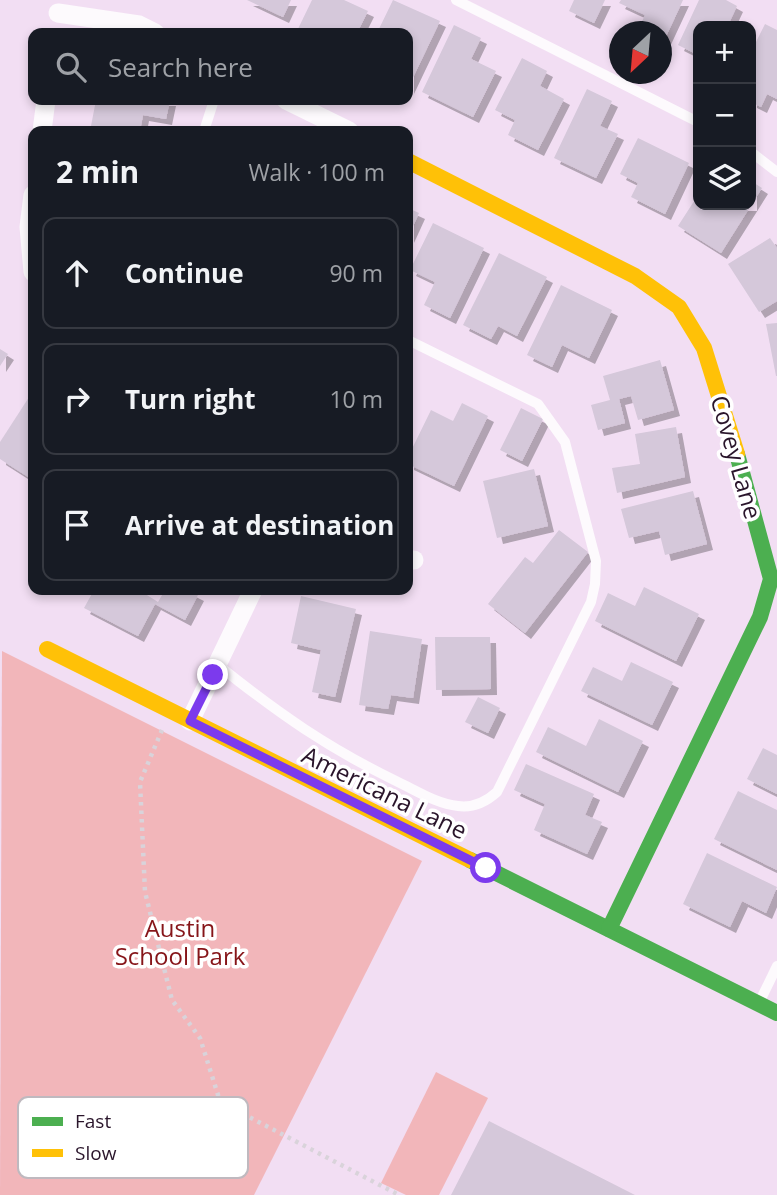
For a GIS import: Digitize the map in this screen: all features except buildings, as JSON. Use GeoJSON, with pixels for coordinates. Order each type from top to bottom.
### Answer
{"type":"FeatureCollection","features":[{"type":"Feature","properties":{"kind":"street"},"geometry":{"type":"LineString","coordinates":[[56,28],[58,6],[145,28]]}},
{"type":"Feature","properties":{"kind":"street"},"geometry":{"type":"LineString","coordinates":[[43,126],[45,105]]}},
{"type":"Feature","properties":{"kind":"street"},"geometry":{"type":"LineString","coordinates":[[296,105],[339,126]]}},
{"type":"Feature","properties":{"kind":"street","name":"Covey Lane"},"geometry":{"type":"LineString","coordinates":[[413,164],[635,276],[679,307],[704,348],[725,411],[771,579],[760,617],[609,929]]}},
{"type":"Feature","properties":{"kind":"street"},"geometry":{"type":"LineString","coordinates":[[190,721],[251,595]]}},
{"type":"Feature","properties":{"kind":"street","name":"Americana Lane"},"geometry":{"type":"LineString","coordinates":[[47,649],[777,1013]]}},
{"type":"Feature","properties":{"kind":"lane"},"geometry":{"type":"LineString","coordinates":[[456,0],[693,119]]}},
{"type":"Feature","properties":{"kind":"lane"},"geometry":{"type":"LineString","coordinates":[[206,126],[212,105]]}},
{"type":"Feature","properties":{"kind":"lane"},"geometry":{"type":"LineString","coordinates":[[756,156],[777,172]]}},
{"type":"Feature","properties":{"kind":"lane"},"geometry":{"type":"LineString","coordinates":[[218,666],[308,734],[435,800],[459,806],[476,805],[497,792],[591,602],[596,561],[565,442],[547,414],[538,404],[413,342]]}},
{"type":"Feature","properties":{"kind":"lane"},"geometry":{"type":"LineString","coordinates":[[758,1003],[777,966]]}},
{"type":"Feature","properties":{"kind":"path"},"geometry":{"type":"LineString","coordinates":[[171,711],[146,762],[139,795],[145,892],[172,1000],[200,1038],[219,1097]]}},
{"type":"Feature","properties":{"kind":"path"},"geometry":{"type":"LineString","coordinates":[[248,1116],[399,1195]]}},
{"type":"Feature","properties":{"kind":"green space","name":"Austin School Park"},"geometry":{"type":"Polygon","coordinates":[[[2,651],[422,861],[254,1195],[0,1195],[2,651]]]}},
{"type":"Feature","properties":{"kind":"green space"},"geometry":{"type":"Polygon","coordinates":[[[436,1072],[488,1098],[439,1195],[406,1195],[381,1183],[436,1072]]]}},
{"type":"Feature","properties":{"kind":"traffic: fast"},"geometry":{"type":"LineString","coordinates":[[609,929],[760,617],[771,579],[737,454]]}},
{"type":"Feature","properties":{"kind":"traffic: fast"},"geometry":{"type":"LineString","coordinates":[[470,860],[777,1013]]}},
{"type":"Feature","properties":{"kind":"traffic: slow"},"geometry":{"type":"LineString","coordinates":[[413,164],[635,276],[679,307],[704,348],[737,454]]}},
{"type":"Feature","properties":{"kind":"traffic: slow"},"geometry":{"type":"LineString","coordinates":[[47,649],[470,860]]}},
{"type":"Feature","properties":{"kind":"route"},"geometry":{"type":"LineString","coordinates":[[213,675],[190,721],[486,868]]}}]}
